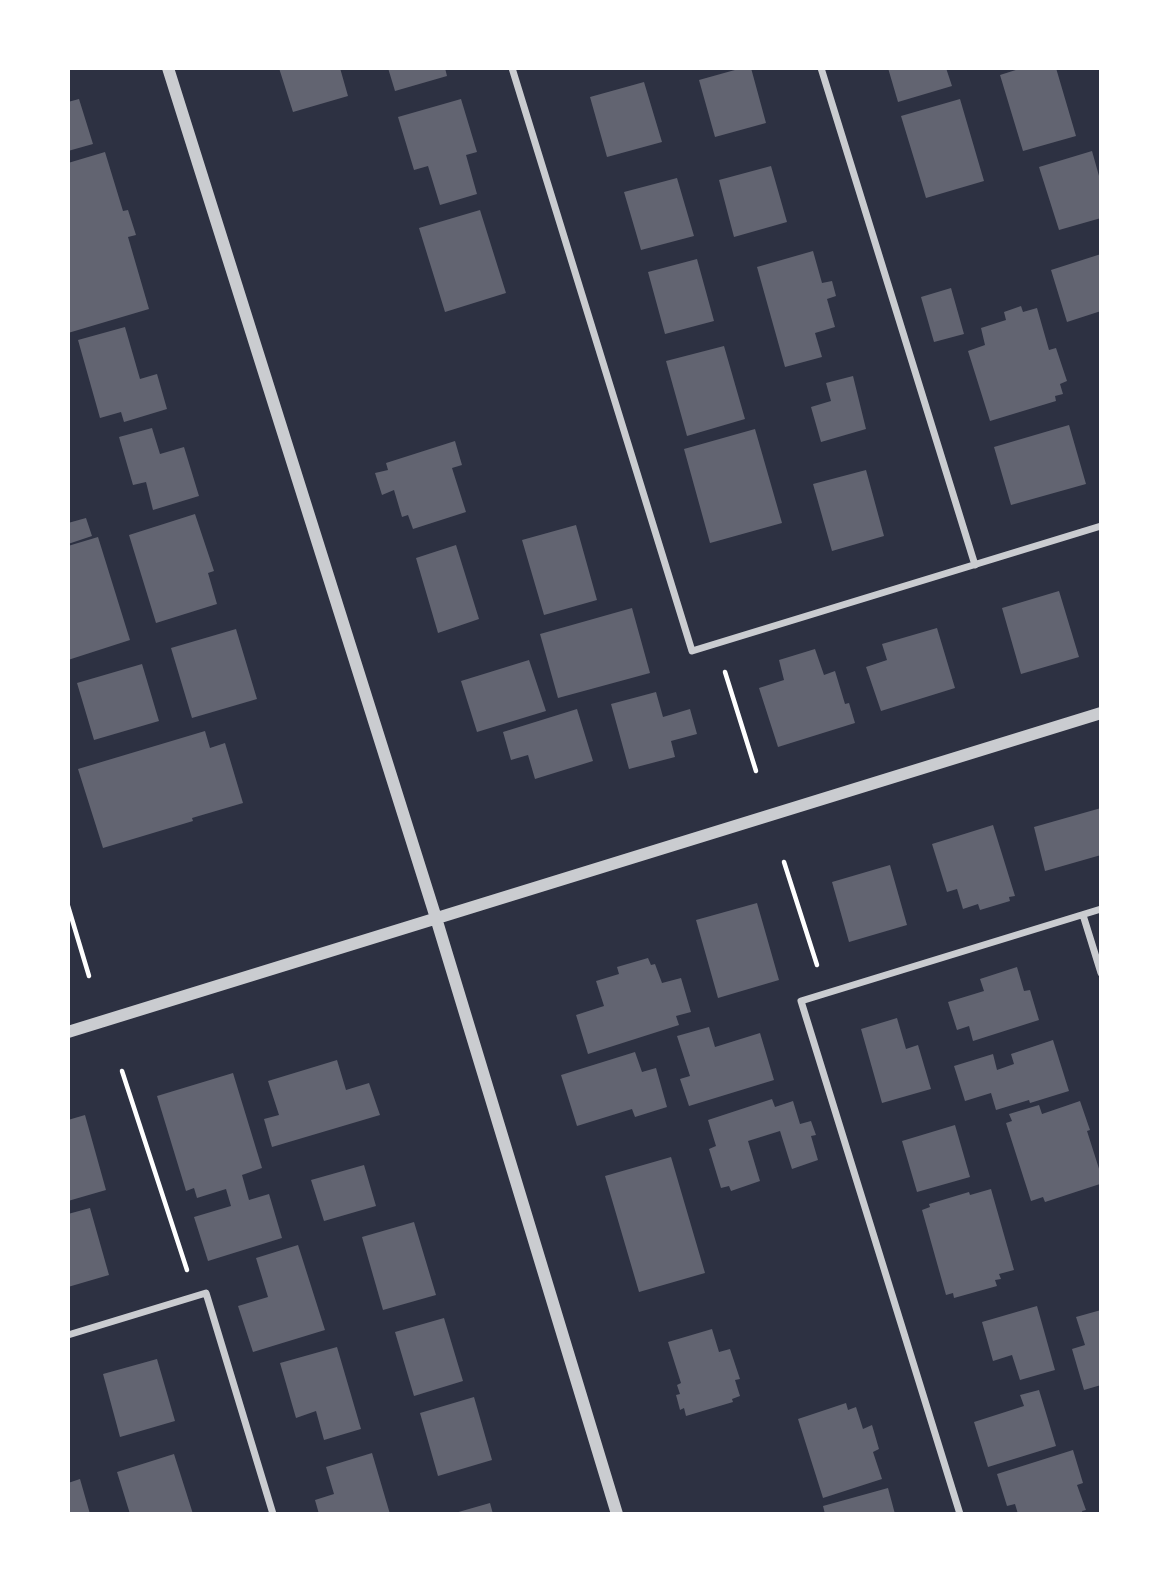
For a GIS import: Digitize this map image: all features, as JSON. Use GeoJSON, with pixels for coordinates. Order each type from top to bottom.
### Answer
{"type":"FeatureCollection","features":[{"type":"Feature","properties":{"kind":"street"},"geometry":{"type":"LineString","coordinates":[[168,68],[436,918],[617,1514]]}},
{"type":"Feature","properties":{"kind":"street"},"geometry":{"type":"LineString","coordinates":[[512,68],[692,651],[1101,526]]}},
{"type":"Feature","properties":{"kind":"street"},"geometry":{"type":"LineString","coordinates":[[821,68],[975,565]]}},
{"type":"Feature","properties":{"kind":"street"},"geometry":{"type":"LineString","coordinates":[[68,1032],[1101,713]]}},
{"type":"Feature","properties":{"kind":"street"},"geometry":{"type":"LineString","coordinates":[[960,1514],[801,1001],[1101,909]]}},
{"type":"Feature","properties":{"kind":"street"},"geometry":{"type":"LineString","coordinates":[[1083,915],[1101,973]]}},
{"type":"Feature","properties":{"kind":"street"},"geometry":{"type":"LineString","coordinates":[[68,1335],[206,1293],[273,1514]]}},
{"type":"Feature","properties":{"kind":"path"},"geometry":{"type":"LineString","coordinates":[[716,644],[755,771]]}},
{"type":"Feature","properties":{"kind":"path"},"geometry":{"type":"LineString","coordinates":[[784,862],[827,993]]}},
{"type":"Feature","properties":{"kind":"path"},"geometry":{"type":"LineString","coordinates":[[68,906],[89,976]]}},
{"type":"Feature","properties":{"kind":"path"},"geometry":{"type":"LineString","coordinates":[[122,1071],[186,1269],[206,1293]]}},
{"type":"Feature","properties":{"kind":"building"},"geometry":{"type":"Polygon","coordinates":[[[279,68],[340,68],[348,96],[293,112],[279,68]]]}},
{"type":"Feature","properties":{"kind":"building"},"geometry":{"type":"Polygon","coordinates":[[[388,68],[445,68],[447,76],[395,91],[388,68]]]}},
{"type":"Feature","properties":{"kind":"building"},"geometry":{"type":"Polygon","coordinates":[[[751,68],[766,123],[715,137],[699,80],[751,68]]]}},
{"type":"Feature","properties":{"kind":"building"},"geometry":{"type":"Polygon","coordinates":[[[888,68],[946,68],[952,86],[898,102],[888,68]]]}},
{"type":"Feature","properties":{"kind":"building"},"geometry":{"type":"Polygon","coordinates":[[[1022,68],[1056,68],[1076,136],[1023,151],[1000,75],[1022,68]]]}},
{"type":"Feature","properties":{"kind":"building"},"geometry":{"type":"Polygon","coordinates":[[[644,82],[662,142],[607,157],[590,97],[644,82]]]}},
{"type":"Feature","properties":{"kind":"building"},"geometry":{"type":"Polygon","coordinates":[[[79,99],[93,144],[68,151],[68,102],[79,99]]]}},
{"type":"Feature","properties":{"kind":"building"},"geometry":{"type":"Polygon","coordinates":[[[461,99],[477,152],[466,155],[477,194],[440,205],[428,166],[414,170],[398,117],[461,99]]]}},
{"type":"Feature","properties":{"kind":"building"},"geometry":{"type":"Polygon","coordinates":[[[960,99],[984,181],[926,198],[901,116],[960,99]]]}},
{"type":"Feature","properties":{"kind":"building"},"geometry":{"type":"Polygon","coordinates":[[[1092,151],[1101,183],[1101,218],[1059,230],[1039,167],[1092,151]]]}},
{"type":"Feature","properties":{"kind":"building"},"geometry":{"type":"Polygon","coordinates":[[[105,152],[123,211],[128,210],[136,235],[128,237],[149,309],[68,333],[68,163],[105,152]]]}},
{"type":"Feature","properties":{"kind":"building"},"geometry":{"type":"Polygon","coordinates":[[[771,166],[787,222],[734,237],[719,180],[771,166]]]}},
{"type":"Feature","properties":{"kind":"building"},"geometry":{"type":"Polygon","coordinates":[[[677,178],[694,236],[641,250],[624,192],[677,178]]]}},
{"type":"Feature","properties":{"kind":"building"},"geometry":{"type":"Polygon","coordinates":[[[480,210],[506,293],[445,312],[419,228],[480,210]]]}},
{"type":"Feature","properties":{"kind":"building"},"geometry":{"type":"Polygon","coordinates":[[[813,251],[822,283],[832,281],[836,296],[827,299],[835,327],[815,333],[822,357],[785,367],[757,267],[813,251]]]}},
{"type":"Feature","properties":{"kind":"building"},"geometry":{"type":"Polygon","coordinates":[[[1101,254],[1101,311],[1067,322],[1051,270],[1101,254]]]}},
{"type":"Feature","properties":{"kind":"building"},"geometry":{"type":"Polygon","coordinates":[[[697,259],[714,321],[665,334],[648,272],[697,259]]]}},
{"type":"Feature","properties":{"kind":"building"},"geometry":{"type":"Polygon","coordinates":[[[951,288],[964,334],[934,342],[921,297],[951,288]]]}},
{"type":"Feature","properties":{"kind":"building"},"geometry":{"type":"Polygon","coordinates":[[[1021,306],[1023,312],[1037,308],[1049,350],[1056,348],[1067,381],[1060,384],[1063,394],[1055,396],[1056,401],[990,421],[968,351],[985,345],[981,328],[1006,320],[1004,312],[1021,306]]]}},
{"type":"Feature","properties":{"kind":"building"},"geometry":{"type":"Polygon","coordinates":[[[125,327],[140,379],[157,374],[167,409],[124,422],[121,412],[100,418],[78,340],[125,327]]]}},
{"type":"Feature","properties":{"kind":"building"},"geometry":{"type":"Polygon","coordinates":[[[724,346],[745,419],[687,436],[666,361],[724,346]]]}},
{"type":"Feature","properties":{"kind":"building"},"geometry":{"type":"Polygon","coordinates":[[[853,376],[866,429],[821,442],[811,407],[831,401],[826,383],[853,376]]]}},
{"type":"Feature","properties":{"kind":"building"},"geometry":{"type":"Polygon","coordinates":[[[1069,425],[1086,484],[1011,505],[994,447],[1069,425]]]}},
{"type":"Feature","properties":{"kind":"building"},"geometry":{"type":"Polygon","coordinates":[[[152,428],[160,454],[184,447],[199,496],[153,510],[146,482],[133,485],[119,437],[152,428]]]}},
{"type":"Feature","properties":{"kind":"building"},"geometry":{"type":"Polygon","coordinates":[[[755,429],[782,523],[710,543],[684,449],[755,429]]]}},
{"type":"Feature","properties":{"kind":"building"},"geometry":{"type":"Polygon","coordinates":[[[455,441],[462,465],[452,468],[466,512],[413,529],[408,515],[402,517],[394,490],[382,495],[375,473],[388,470],[386,463],[455,441]]]}},
{"type":"Feature","properties":{"kind":"building"},"geometry":{"type":"Polygon","coordinates":[[[866,470],[884,536],[832,551],[813,484],[866,470]]]}},
{"type":"Feature","properties":{"kind":"building"},"geometry":{"type":"Polygon","coordinates":[[[195,514],[214,571],[208,573],[217,604],[156,623],[129,535],[195,514]]]}},
{"type":"Feature","properties":{"kind":"building"},"geometry":{"type":"Polygon","coordinates":[[[86,518],[92,536],[68,544],[68,523],[86,518]]]}},
{"type":"Feature","properties":{"kind":"building"},"geometry":{"type":"Polygon","coordinates":[[[576,525],[597,600],[544,615],[522,540],[576,525]]]}},
{"type":"Feature","properties":{"kind":"building"},"geometry":{"type":"Polygon","coordinates":[[[98,537],[130,640],[68,660],[68,546],[98,537]]]}},
{"type":"Feature","properties":{"kind":"building"},"geometry":{"type":"Polygon","coordinates":[[[456,545],[479,619],[438,633],[416,558],[456,545]]]}},
{"type":"Feature","properties":{"kind":"building"},"geometry":{"type":"Polygon","coordinates":[[[1059,591],[1079,657],[1021,674],[1002,608],[1059,591]]]}},
{"type":"Feature","properties":{"kind":"building"},"geometry":{"type":"Polygon","coordinates":[[[632,608],[650,673],[558,698],[540,634],[632,608]]]}},
{"type":"Feature","properties":{"kind":"building"},"geometry":{"type":"Polygon","coordinates":[[[937,628],[955,688],[881,711],[866,667],[887,660],[882,644],[937,628]]]}},
{"type":"Feature","properties":{"kind":"building"},"geometry":{"type":"Polygon","coordinates":[[[236,629],[257,699],[192,718],[171,648],[236,629]]]}},
{"type":"Feature","properties":{"kind":"building"},"geometry":{"type":"Polygon","coordinates":[[[815,649],[824,675],[835,671],[845,704],[849,703],[855,723],[778,747],[759,688],[784,680],[779,660],[815,649]]]}},
{"type":"Feature","properties":{"kind":"building"},"geometry":{"type":"Polygon","coordinates":[[[529,660],[546,711],[477,732],[461,681],[529,660]]]}},
{"type":"Feature","properties":{"kind":"building"},"geometry":{"type":"Polygon","coordinates":[[[142,664],[159,721],[94,740],[77,683],[142,664]]]}},
{"type":"Feature","properties":{"kind":"building"},"geometry":{"type":"Polygon","coordinates":[[[656,692],[663,717],[690,709],[697,734],[671,741],[675,757],[629,769],[611,704],[656,692]]]}},
{"type":"Feature","properties":{"kind":"building"},"geometry":{"type":"Polygon","coordinates":[[[577,709],[593,761],[535,779],[528,755],[511,760],[503,732],[577,709]]]}},
{"type":"Feature","properties":{"kind":"building"},"geometry":{"type":"Polygon","coordinates":[[[205,731],[210,748],[225,743],[243,803],[103,848],[78,769],[205,731]]]}},
{"type":"Feature","properties":{"kind":"building"},"geometry":{"type":"Polygon","coordinates":[[[1101,808],[1101,855],[1045,871],[1034,827],[1101,808]]]}},
{"type":"Feature","properties":{"kind":"building"},"geometry":{"type":"Polygon","coordinates":[[[993,825],[1015,896],[1009,897],[1010,901],[980,910],[978,904],[963,909],[957,889],[947,892],[932,844],[993,825]]]}},
{"type":"Feature","properties":{"kind":"building"},"geometry":{"type":"Polygon","coordinates":[[[890,865],[907,925],[849,942],[832,882],[890,865]]]}},
{"type":"Feature","properties":{"kind":"building"},"geometry":{"type":"Polygon","coordinates":[[[757,903],[779,980],[718,998],[696,920],[757,903]]]}},
{"type":"Feature","properties":{"kind":"building"},"geometry":{"type":"Polygon","coordinates":[[[648,958],[651,965],[655,964],[662,983],[681,978],[691,1012],[676,1016],[679,1025],[588,1054],[576,1015],[604,1006],[596,981],[619,974],[617,967],[648,958]]]}},
{"type":"Feature","properties":{"kind":"building"},"geometry":{"type":"Polygon","coordinates":[[[1017,967],[1024,991],[1030,990],[1039,1020],[973,1041],[969,1026],[957,1030],[948,1002],[984,991],[980,979],[1017,967]]]}},
{"type":"Feature","properties":{"kind":"building"},"geometry":{"type":"Polygon","coordinates":[[[897,1018],[906,1049],[918,1045],[931,1089],[882,1103],[861,1029],[897,1018]]]}},
{"type":"Feature","properties":{"kind":"building"},"geometry":{"type":"Polygon","coordinates":[[[709,1027],[715,1047],[760,1033],[774,1080],[689,1106],[680,1079],[690,1076],[677,1036],[709,1027]]]}},
{"type":"Feature","properties":{"kind":"building"},"geometry":{"type":"Polygon","coordinates":[[[1053,1040],[1069,1091],[996,1110],[991,1093],[965,1101],[954,1066],[993,1054],[997,1070],[1014,1064],[1011,1054],[1053,1040]]]}},
{"type":"Feature","properties":{"kind":"building"},"geometry":{"type":"Polygon","coordinates":[[[635,1052],[642,1072],[656,1068],[667,1107],[635,1117],[632,1109],[577,1126],[561,1075],[635,1052]]]}},
{"type":"Feature","properties":{"kind":"building"},"geometry":{"type":"Polygon","coordinates":[[[337,1060],[346,1090],[369,1083],[380,1115],[272,1147],[264,1119],[279,1115],[268,1081],[337,1060]]]}},
{"type":"Feature","properties":{"kind":"building"},"geometry":{"type":"Polygon","coordinates":[[[233,1073],[262,1168],[242,1175],[249,1200],[269,1194],[282,1238],[208,1261],[194,1217],[231,1206],[226,1189],[197,1198],[194,1188],[186,1191],[157,1096],[233,1073]]]}},
{"type":"Feature","properties":{"kind":"building"},"geometry":{"type":"Polygon","coordinates":[[[772,1099],[775,1107],[793,1101],[800,1124],[811,1121],[816,1135],[811,1136],[818,1160],[792,1169],[780,1131],[748,1141],[760,1181],[731,1191],[729,1186],[721,1188],[709,1149],[716,1146],[708,1120],[772,1099]]]}},
{"type":"Feature","properties":{"kind":"building"},"geometry":{"type":"Polygon","coordinates":[[[1080,1101],[1101,1175],[1100,1184],[1045,1202],[1043,1197],[1031,1201],[1006,1123],[1012,1121],[1009,1114],[1039,1105],[1042,1114],[1080,1101]]]}},
{"type":"Feature","properties":{"kind":"building"},"geometry":{"type":"Polygon","coordinates":[[[85,1115],[106,1190],[68,1201],[68,1120],[85,1115]]]}},
{"type":"Feature","properties":{"kind":"building"},"geometry":{"type":"Polygon","coordinates":[[[955,1125],[970,1177],[917,1192],[902,1141],[955,1125]]]}},
{"type":"Feature","properties":{"kind":"building"},"geometry":{"type":"Polygon","coordinates":[[[671,1157],[705,1273],[639,1292],[605,1176],[671,1157]]]}},
{"type":"Feature","properties":{"kind":"building"},"geometry":{"type":"Polygon","coordinates":[[[364,1165],[376,1206],[324,1221],[311,1180],[364,1165]]]}},
{"type":"Feature","properties":{"kind":"building"},"geometry":{"type":"Polygon","coordinates":[[[991,1189],[1014,1270],[999,1274],[1001,1279],[995,1280],[997,1286],[954,1298],[953,1293],[946,1295],[922,1210],[930,1207],[929,1204],[969,1192],[970,1195],[991,1189]]]}},
{"type":"Feature","properties":{"kind":"building"},"geometry":{"type":"Polygon","coordinates":[[[90,1208],[109,1275],[68,1287],[68,1214],[90,1208]]]}},
{"type":"Feature","properties":{"kind":"building"},"geometry":{"type":"Polygon","coordinates":[[[414,1222],[436,1295],[383,1310],[362,1237],[414,1222]]]}},
{"type":"Feature","properties":{"kind":"building"},"geometry":{"type":"Polygon","coordinates":[[[298,1245],[325,1330],[253,1352],[238,1306],[268,1297],[256,1258],[298,1245]]]}},
{"type":"Feature","properties":{"kind":"building"},"geometry":{"type":"Polygon","coordinates":[[[1037,1306],[1055,1370],[1020,1380],[1012,1355],[993,1361],[982,1322],[1037,1306]]]}},
{"type":"Feature","properties":{"kind":"building"},"geometry":{"type":"Polygon","coordinates":[[[1101,1310],[1101,1385],[1084,1390],[1072,1349],[1085,1345],[1076,1317],[1101,1310]]]}},
{"type":"Feature","properties":{"kind":"building"},"geometry":{"type":"Polygon","coordinates":[[[444,1318],[463,1381],[414,1396],[395,1332],[444,1318]]]}},
{"type":"Feature","properties":{"kind":"building"},"geometry":{"type":"Polygon","coordinates":[[[712,1329],[719,1352],[730,1349],[740,1379],[735,1380],[740,1396],[732,1399],[733,1402],[686,1416],[684,1408],[680,1410],[676,1395],[680,1394],[677,1385],[681,1383],[668,1342],[712,1329]]]}},
{"type":"Feature","properties":{"kind":"building"},"geometry":{"type":"Polygon","coordinates":[[[337,1347],[361,1429],[324,1440],[316,1411],[296,1418],[280,1363],[337,1347]]]}},
{"type":"Feature","properties":{"kind":"building"},"geometry":{"type":"Polygon","coordinates":[[[157,1359],[175,1421],[120,1437],[103,1374],[157,1359]]]}},
{"type":"Feature","properties":{"kind":"building"},"geometry":{"type":"Polygon","coordinates":[[[1039,1390],[1056,1446],[988,1467],[974,1422],[1024,1406],[1020,1395],[1039,1390]]]}},
{"type":"Feature","properties":{"kind":"building"},"geometry":{"type":"Polygon","coordinates":[[[474,1397],[492,1460],[438,1476],[420,1413],[474,1397]]]}},
{"type":"Feature","properties":{"kind":"building"},"geometry":{"type":"Polygon","coordinates":[[[846,1403],[848,1410],[856,1407],[863,1429],[872,1425],[879,1449],[873,1452],[882,1479],[823,1498],[798,1419],[846,1403]]]}},
{"type":"Feature","properties":{"kind":"building"},"geometry":{"type":"Polygon","coordinates":[[[1073,1450],[1083,1483],[1077,1485],[1086,1510],[1082,1511],[1083,1514],[1018,1514],[1015,1504],[1007,1506],[997,1474],[1073,1450]]]}},
{"type":"Feature","properties":{"kind":"building"},"geometry":{"type":"Polygon","coordinates":[[[372,1453],[390,1514],[319,1514],[315,1500],[334,1494],[326,1467],[372,1453]]]}},
{"type":"Feature","properties":{"kind":"building"},"geometry":{"type":"Polygon","coordinates":[[[174,1454],[193,1514],[130,1514],[117,1472],[174,1454]]]}},
{"type":"Feature","properties":{"kind":"building"},"geometry":{"type":"Polygon","coordinates":[[[80,1479],[90,1514],[68,1514],[68,1483],[80,1479]]]}},
{"type":"Feature","properties":{"kind":"building"},"geometry":{"type":"Polygon","coordinates":[[[888,1488],[895,1514],[825,1514],[823,1506],[888,1488]]]}},
{"type":"Feature","properties":{"kind":"building"},"geometry":{"type":"Polygon","coordinates":[[[490,1503],[493,1514],[455,1514],[455,1513],[490,1503]]]}}]}
